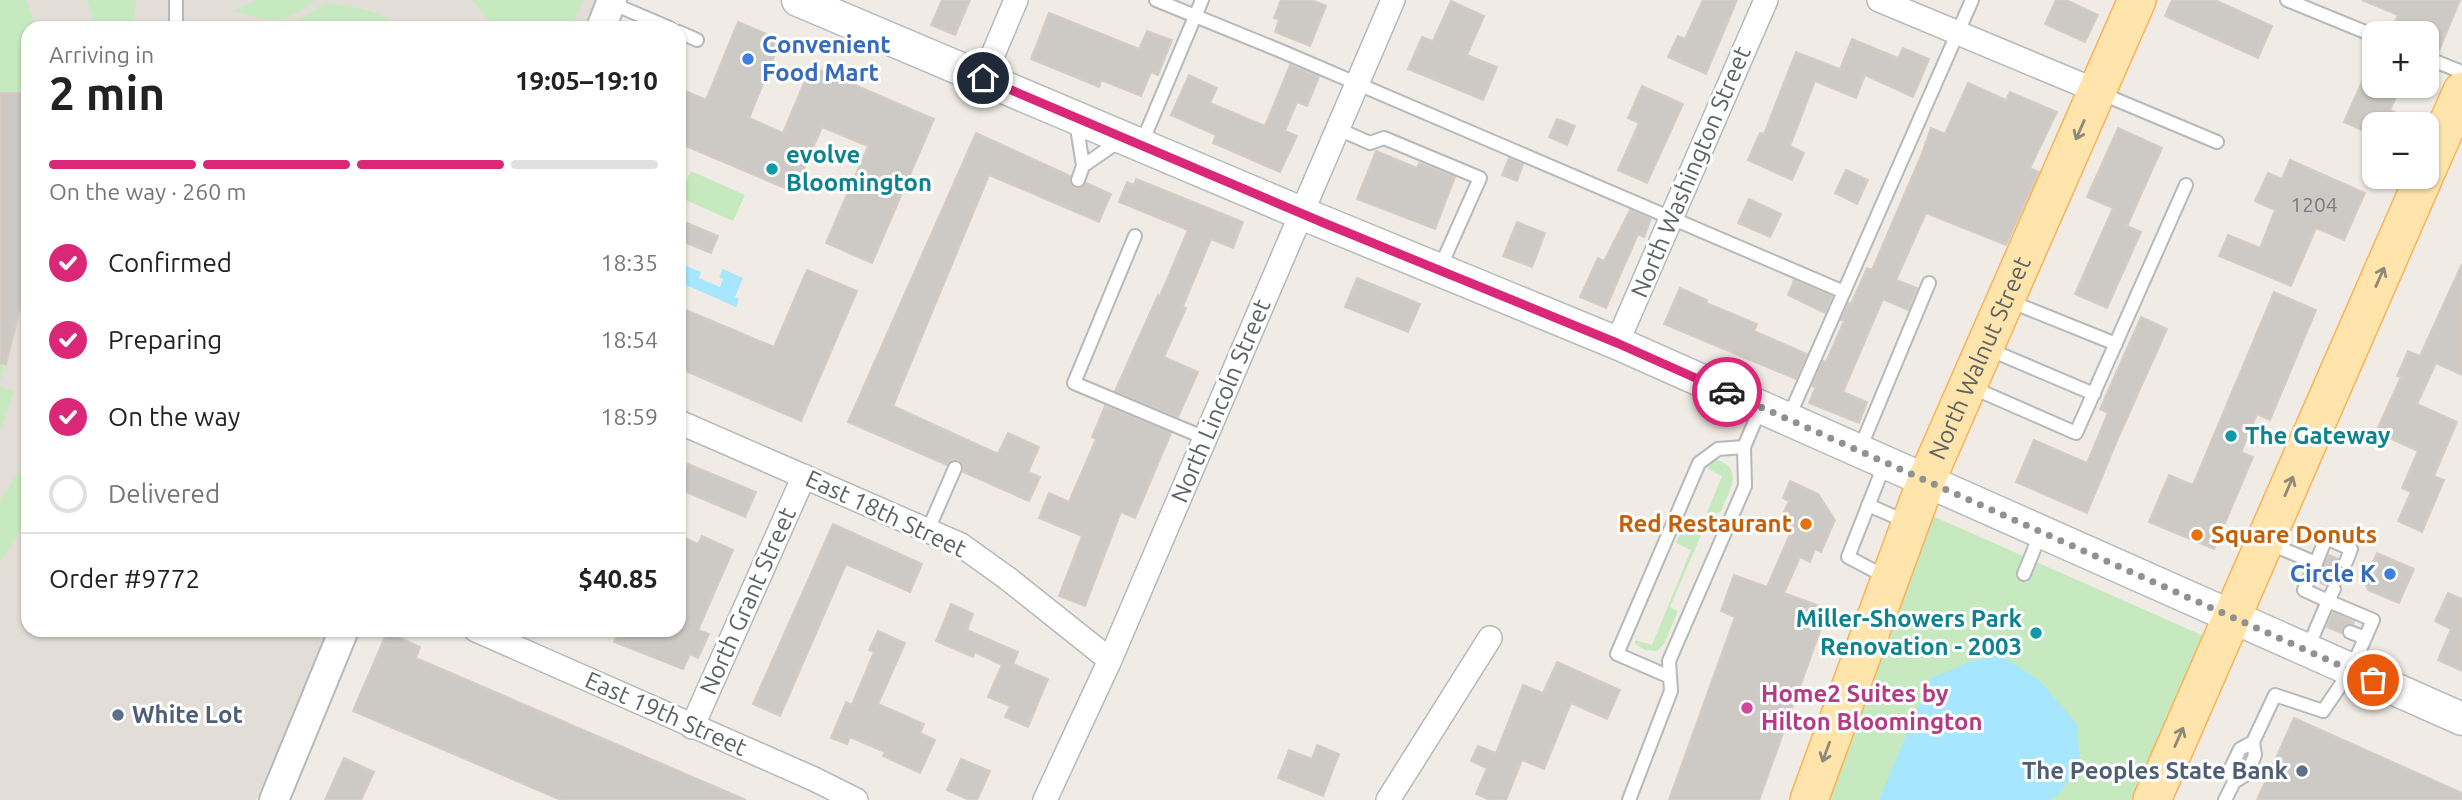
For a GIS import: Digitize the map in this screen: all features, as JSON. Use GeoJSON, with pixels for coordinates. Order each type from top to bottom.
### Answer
{"type":"FeatureCollection","features":[{"type":"Feature","properties":{"kind":"main road","name":"North Walnut Street"},"geometry":{"type":"LineString","coordinates":[[1809,800],[1926,481],[2137,0]]}},
{"type":"Feature","properties":{"kind":"main road"},"geometry":{"type":"LineString","coordinates":[[814,3],[1301,213],[1617,343],[2462,719]]}},
{"type":"Feature","properties":{"kind":"main road"},"geometry":{"type":"LineString","coordinates":[[2439,143],[2462,91]]}},
{"type":"Feature","properties":{"kind":"main road"},"geometry":{"type":"LineString","coordinates":[[2160,798],[2265,542],[2419,189]]}},
{"type":"Feature","properties":{"kind":"street"},"geometry":{"type":"LineString","coordinates":[[983,78],[1016,0]]}},
{"type":"Feature","properties":{"kind":"street","name":"North Lincoln Street"},"geometry":{"type":"LineString","coordinates":[[1045,800],[1110,660],[1393,0]]}},
{"type":"Feature","properties":{"kind":"street","name":"North Washington Street"},"geometry":{"type":"LineString","coordinates":[[1617,343],[1766,0]]}},
{"type":"Feature","properties":{"kind":"street"},"geometry":{"type":"LineString","coordinates":[[1879,0],[2097,91]]}},
{"type":"Feature","properties":{"kind":"street","name":"East 18th Street"},"geometry":{"type":"LineString","coordinates":[[686,425],[961,545],[1110,660]]}},
{"type":"Feature","properties":{"kind":"street","name":"North Grant Street"},"geometry":{"type":"LineString","coordinates":[[692,727],[804,476]]}},
{"type":"Feature","properties":{"kind":"street"},"geometry":{"type":"LineString","coordinates":[[274,800],[341,637]]}},
{"type":"Feature","properties":{"kind":"street","name":"East 19th Street"},"geometry":{"type":"LineString","coordinates":[[492,637],[856,800]]}},
{"type":"Feature","properties":{"kind":"street"},"geometry":{"type":"LineString","coordinates":[[1388,800],[1490,638]]}},
{"type":"Feature","properties":{"kind":"lane"},"geometry":{"type":"LineString","coordinates":[[176,0],[176,21]]}},
{"type":"Feature","properties":{"kind":"lane"},"geometry":{"type":"LineString","coordinates":[[1156,0],[1844,292]]}},
{"type":"Feature","properties":{"kind":"lane"},"geometry":{"type":"LineString","coordinates":[[1083,166],[1132,141],[1202,0]]}},
{"type":"Feature","properties":{"kind":"lane"},"geometry":{"type":"LineString","coordinates":[[1670,677],[1617,654],[1699,463],[1718,449],[1744,447],[1775,413],[1844,292],[1972,0]]}},
{"type":"Feature","properties":{"kind":"lane"},"geometry":{"type":"LineString","coordinates":[[2287,0],[2362,31]]}},
{"type":"Feature","properties":{"kind":"lane"},"geometry":{"type":"LineString","coordinates":[[608,10],[646,21]]}},
{"type":"Feature","properties":{"kind":"lane"},"geometry":{"type":"LineString","coordinates":[[686,35],[696,40]]}},
{"type":"Feature","properties":{"kind":"lane"},"geometry":{"type":"LineString","coordinates":[[2439,63],[2462,72]]}},
{"type":"Feature","properties":{"kind":"lane"},"geometry":{"type":"LineString","coordinates":[[2097,91],[2217,142]]}},
{"type":"Feature","properties":{"kind":"lane"},"geometry":{"type":"LineString","coordinates":[[1075,117],[1083,166],[1078,180]]}},
{"type":"Feature","properties":{"kind":"lane"},"geometry":{"type":"LineString","coordinates":[[1338,129],[1370,143],[1384,138],[1480,178],[1439,270]]}},
{"type":"Feature","properties":{"kind":"lane"},"geometry":{"type":"LineString","coordinates":[[1967,386],[2076,433],[2186,186]]}},
{"type":"Feature","properties":{"kind":"lane"},"geometry":{"type":"LineString","coordinates":[[1135,236],[1074,383],[1205,438]]}},
{"type":"Feature","properties":{"kind":"lane"},"geometry":{"type":"LineString","coordinates":[[1889,578],[1847,557],[1868,505],[1872,456],[1929,283]]}},
{"type":"Feature","properties":{"kind":"lane"},"geometry":{"type":"LineString","coordinates":[[2005,299],[2116,344]]}},
{"type":"Feature","properties":{"kind":"lane"},"geometry":{"type":"LineString","coordinates":[[1984,347],[2094,394]]}},
{"type":"Feature","properties":{"kind":"lane"},"geometry":{"type":"LineString","coordinates":[[1629,800],[1671,691],[1669,661],[1745,486],[1744,447]]}},
{"type":"Feature","properties":{"kind":"lane"},"geometry":{"type":"LineString","coordinates":[[928,530],[955,468]]}},
{"type":"Feature","properties":{"kind":"lane"},"geometry":{"type":"LineString","coordinates":[[1868,505],[1910,523]]}},
{"type":"Feature","properties":{"kind":"lane"},"geometry":{"type":"LineString","coordinates":[[2024,574],[2041,532]]}},
{"type":"Feature","properties":{"kind":"lane"},"geometry":{"type":"LineString","coordinates":[[2225,800],[2234,782],[2250,768],[2255,755],[2253,742],[2275,695],[2323,711],[2351,670],[2373,620],[2304,590],[2326,538],[2351,549],[2346,562]]}},
{"type":"Feature","properties":{"kind":"lane"},"geometry":{"type":"LineString","coordinates":[[2265,542],[2316,564]]}},
{"type":"Feature","properties":{"kind":"lane"},"geometry":{"type":"LineString","coordinates":[[2307,650],[2334,589]]}},
{"type":"Feature","properties":{"kind":"lane"},"geometry":{"type":"LineString","coordinates":[[2350,632],[2365,638]]}},
{"type":"Feature","properties":{"kind":"lane"},"geometry":{"type":"LineString","coordinates":[[2234,782],[2231,768],[2240,749],[2253,742]]}},
{"type":"Feature","properties":{"kind":"shaded area"},"geometry":{"type":"Polygon","coordinates":[[[0,0],[602,0],[593,21],[21,21],[21,637],[327,637],[256,800],[0,800],[0,0]]]}},
{"type":"Feature","properties":{"kind":"green space"},"geometry":{"type":"Polygon","coordinates":[[[0,0],[26,0],[34,21],[21,21],[21,302],[0,382],[0,0]]]}},
{"type":"Feature","properties":{"kind":"green space"},"geometry":{"type":"Polygon","coordinates":[[[87,0],[136,0],[134,21],[94,21],[87,0]]]}},
{"type":"Feature","properties":{"kind":"green space"},"geometry":{"type":"Polygon","coordinates":[[[257,0],[315,0],[285,19],[278,20],[234,11],[257,0]]]}},
{"type":"Feature","properties":{"kind":"green space"},"geometry":{"type":"Polygon","coordinates":[[[472,0],[583,0],[575,21],[488,21],[472,0]]]}},
{"type":"Feature","properties":{"kind":"green space"},"geometry":{"type":"Polygon","coordinates":[[[327,3],[367,11],[391,21],[295,21],[327,3]]]}},
{"type":"Feature","properties":{"kind":"green space"},"geometry":{"type":"Polygon","coordinates":[[[691,171],[745,195],[733,221],[686,200],[686,182],[691,171]]]}},
{"type":"Feature","properties":{"kind":"green space"},"geometry":{"type":"Polygon","coordinates":[[[0,386],[14,391],[0,431],[0,386]]]}},
{"type":"Feature","properties":{"kind":"green space"},"geometry":{"type":"Polygon","coordinates":[[[1712,459],[1729,467],[1733,479],[1731,486],[1721,511],[1711,512],[1670,607],[1678,611],[1664,644],[1657,651],[1645,650],[1635,644],[1635,640],[1652,645],[1691,550],[1676,543],[1683,526],[1699,532],[1722,476],[1708,469],[1712,459]]]}},
{"type":"Feature","properties":{"kind":"green space"},"geometry":{"type":"Polygon","coordinates":[[[18,473],[21,474],[21,529],[0,563],[0,501],[18,473]]]}},
{"type":"Feature","properties":{"kind":"green space"},"geometry":{"type":"Polygon","coordinates":[[[1926,513],[2206,637],[2135,800],[1820,800],[1926,513]]]}},
{"type":"Feature","properties":{"kind":"water"},"geometry":{"type":"Polygon","coordinates":[[[686,266],[701,272],[699,278],[720,287],[723,279],[719,277],[723,269],[743,278],[735,297],[739,299],[736,307],[686,285],[686,266]]]}},
{"type":"Feature","properties":{"kind":"water"},"geometry":{"type":"Polygon","coordinates":[[[2000,655],[2039,680],[2077,724],[2080,765],[2057,796],[2049,800],[1879,800],[1930,679],[1969,662],[2000,655]]]}},
{"type":"Feature","properties":{"kind":"building"},"geometry":{"type":"Polygon","coordinates":[[[942,0],[970,0],[955,35],[931,25],[942,0]]]}},
{"type":"Feature","properties":{"kind":"building"},"geometry":{"type":"Polygon","coordinates":[[[1281,0],[1312,0],[1326,6],[1310,46],[1275,32],[1279,20],[1274,18],[1281,0]]]}},
{"type":"Feature","properties":{"kind":"building"},"geometry":{"type":"Polygon","coordinates":[[[1703,0],[1737,0],[1706,74],[1668,57],[1678,36],[1685,39],[1703,0]]]}},
{"type":"Feature","properties":{"kind":"building"},"geometry":{"type":"Polygon","coordinates":[[[2056,0],[2066,0],[2098,15],[2085,42],[2045,24],[2056,0]]]}},
{"type":"Feature","properties":{"kind":"building"},"geometry":{"type":"Polygon","coordinates":[[[2172,0],[2215,0],[2272,26],[2258,58],[2165,16],[2172,0]]]}},
{"type":"Feature","properties":{"kind":"building"},"geometry":{"type":"Polygon","coordinates":[[[2362,0],[2460,0],[2439,51],[2439,21],[2395,21],[2398,15],[2362,0]]]}},
{"type":"Feature","properties":{"kind":"building"},"geometry":{"type":"Polygon","coordinates":[[[1451,1],[1484,16],[1467,55],[1497,67],[1483,100],[1408,69],[1422,37],[1433,41],[1451,1]]]}},
{"type":"Feature","properties":{"kind":"building"},"geometry":{"type":"Polygon","coordinates":[[[1049,13],[1139,49],[1147,31],[1172,40],[1158,75],[1151,72],[1141,96],[1101,80],[1099,87],[1031,59],[1049,13]]]}},
{"type":"Feature","properties":{"kind":"building","name":"evolve Bloomington"},"geometry":{"type":"Polygon","coordinates":[[[738,22],[781,40],[749,118],[783,133],[811,66],[934,119],[872,263],[826,243],[868,146],[822,127],[794,192],[686,146],[686,91],[706,100],[738,22]]]}},
{"type":"Feature","properties":{"kind":"building"},"geometry":{"type":"Polygon","coordinates":[[[1852,39],[1898,58],[1903,48],[1929,59],[1913,97],[1865,75],[1856,98],[1815,81],[1790,146],[1804,153],[1792,180],[1748,160],[1760,133],[1764,134],[1796,52],[1840,69],[1852,39]]]}},
{"type":"Feature","properties":{"kind":"building"},"geometry":{"type":"Polygon","coordinates":[[[1290,65],[1319,77],[1307,106],[1297,102],[1285,131],[1297,136],[1280,172],[1213,143],[1216,135],[1171,115],[1189,75],[1217,88],[1210,103],[1265,126],[1290,65]]]}},
{"type":"Feature","properties":{"kind":"building"},"geometry":{"type":"Polygon","coordinates":[[[2362,82],[2362,98],[2396,98],[2390,110],[2394,112],[2362,112],[2362,130],[2344,122],[2362,82]]]}},
{"type":"Feature","properties":{"kind":"building"},"geometry":{"type":"Polygon","coordinates":[[[1968,83],[2006,100],[2010,92],[2057,112],[2030,168],[2039,172],[2006,245],[1926,213],[1896,280],[1917,288],[1908,310],[1883,299],[1843,392],[1867,402],[1859,423],[1809,403],[1815,388],[1812,386],[1823,361],[1826,362],[1844,321],[1841,320],[1867,268],[1872,270],[1931,128],[1945,134],[1968,83]]]}},
{"type":"Feature","properties":{"kind":"building"},"geometry":{"type":"Polygon","coordinates":[[[1642,86],[1683,104],[1647,183],[1618,170],[1639,123],[1628,118],[1642,86]]]}},
{"type":"Feature","properties":{"kind":"building"},"geometry":{"type":"Polygon","coordinates":[[[0,93],[21,93],[21,304],[6,364],[0,363],[0,93]]]}},
{"type":"Feature","properties":{"kind":"building"},"geometry":{"type":"Polygon","coordinates":[[[1557,119],[1575,126],[1567,145],[1549,137],[1557,119]]]}},
{"type":"Feature","properties":{"kind":"building"},"geometry":{"type":"Polygon","coordinates":[[[2118,128],[2162,148],[2127,226],[2141,232],[2107,308],[2075,294],[2113,208],[2087,197],[2118,128]]]}},
{"type":"Feature","properties":{"kind":"building"},"geometry":{"type":"Polygon","coordinates":[[[976,133],[1070,176],[1074,188],[1080,188],[1086,183],[1111,194],[1099,222],[989,175],[893,406],[998,454],[1008,433],[1039,447],[1028,472],[1040,477],[1029,501],[963,472],[964,466],[959,460],[953,459],[947,465],[848,422],[976,133]]]}},
{"type":"Feature","properties":{"kind":"building"},"geometry":{"type":"Polygon","coordinates":[[[1376,151],[1417,168],[1419,163],[1455,177],[1435,229],[1357,199],[1376,151]]]}},
{"type":"Feature","properties":{"kind":"building"},"geometry":{"type":"Polygon","coordinates":[[[1509,158],[1523,164],[1517,181],[1502,175],[1509,158]]]}},
{"type":"Feature","properties":{"kind":"building"},"geometry":{"type":"Polygon","coordinates":[[[2290,160],[2365,193],[2344,240],[2316,228],[2291,286],[2219,256],[2228,235],[2260,248],[2275,210],[2255,201],[2268,173],[2282,179],[2290,160]]]}},
{"type":"Feature","properties":{"kind":"building"},"geometry":{"type":"Polygon","coordinates":[[[1846,170],[1868,180],[1857,204],[1835,193],[1846,170]]]}},
{"type":"Feature","properties":{"kind":"building"},"geometry":{"type":"Polygon","coordinates":[[[1136,179],[1243,222],[1233,248],[1211,239],[1183,306],[1186,308],[1164,357],[1198,372],[1178,417],[1115,391],[1188,230],[1119,202],[1127,182],[1134,185],[1136,179]]]}},
{"type":"Feature","properties":{"kind":"building"},"geometry":{"type":"Polygon","coordinates":[[[1749,199],[1781,214],[1770,237],[1738,223],[1749,199]]]}},
{"type":"Feature","properties":{"kind":"building"},"geometry":{"type":"Polygon","coordinates":[[[1630,210],[1651,219],[1644,237],[1638,234],[1606,308],[1580,297],[1598,258],[1604,261],[1630,210]]]}},
{"type":"Feature","properties":{"kind":"building"},"geometry":{"type":"Polygon","coordinates":[[[1517,222],[1545,233],[1532,267],[1503,256],[1517,222]]]}},
{"type":"Feature","properties":{"kind":"building"},"geometry":{"type":"Polygon","coordinates":[[[687,223],[718,236],[711,253],[686,243],[687,223]]]}},
{"type":"Feature","properties":{"kind":"building"},"geometry":{"type":"Polygon","coordinates":[[[2462,264],[2462,375],[2436,363],[2417,404],[2457,422],[2434,476],[2444,480],[2422,532],[2398,521],[2411,492],[2402,488],[2418,451],[2376,432],[2401,377],[2397,376],[2408,351],[2420,356],[2462,264]]]}},
{"type":"Feature","properties":{"kind":"building","name":"evolve Bloomington"},"geometry":{"type":"Polygon","coordinates":[[[807,270],[857,291],[801,421],[686,371],[686,310],[774,347],[807,270]]]}},
{"type":"Feature","properties":{"kind":"building"},"geometry":{"type":"Polygon","coordinates":[[[1357,278],[1420,304],[1408,332],[1345,307],[1357,278]]]}},
{"type":"Feature","properties":{"kind":"building"},"geometry":{"type":"Polygon","coordinates":[[[1794,280],[1832,296],[1825,313],[1788,295],[1794,280]]]}},
{"type":"Feature","properties":{"kind":"building"},"geometry":{"type":"Polygon","coordinates":[[[1680,288],[1707,300],[1706,303],[1757,324],[1754,331],[1807,354],[1796,379],[1664,324],[1680,288]]]}},
{"type":"Feature","properties":{"kind":"building","name":"The Gateway"},"geometry":{"type":"Polygon","coordinates":[[[2274,292],[2316,310],[2270,420],[2257,414],[2241,452],[2253,457],[2214,549],[2149,522],[2169,475],[2193,485],[2274,292]]]}},
{"type":"Feature","properties":{"kind":"building"},"geometry":{"type":"Polygon","coordinates":[[[2141,317],[2167,329],[2087,513],[2016,482],[2034,440],[2087,463],[2108,413],[2100,409],[2141,317]]]}},
{"type":"Feature","properties":{"kind":"building"},"geometry":{"type":"Polygon","coordinates":[[[1105,406],[1171,433],[1135,518],[1121,512],[1085,606],[1059,596],[1082,536],[1039,518],[1049,493],[1069,502],[1096,439],[1092,437],[1105,406]]]}},
{"type":"Feature","properties":{"kind":"building"},"geometry":{"type":"Polygon","coordinates":[[[688,464],[756,492],[745,517],[686,492],[688,464]]]}},
{"type":"Feature","properties":{"kind":"building","name":"Home2 Suites by Hilton Bloomington"},"geometry":{"type":"Polygon","coordinates":[[[1790,481],[1818,494],[1835,520],[1821,552],[1815,549],[1810,562],[1800,557],[1784,593],[1828,609],[1759,800],[1669,800],[1735,617],[1721,611],[1734,575],[1767,587],[1790,534],[1777,528],[1789,501],[1783,498],[1790,481]]]}},
{"type":"Feature","properties":{"kind":"building"},"geometry":{"type":"Polygon","coordinates":[[[833,524],[922,564],[910,592],[846,564],[780,716],[753,704],[833,524]]]}},
{"type":"Feature","properties":{"kind":"building"},"geometry":{"type":"Polygon","coordinates":[[[702,536],[733,550],[698,630],[709,634],[698,658],[690,654],[683,669],[614,642],[616,637],[686,637],[686,538],[698,544],[702,536]]]}},
{"type":"Feature","properties":{"kind":"building","name":"Circle K"},"geometry":{"type":"Polygon","coordinates":[[[2377,553],[2414,569],[2399,603],[2368,590],[2365,580],[2377,553]]]}},
{"type":"Feature","properties":{"kind":"building"},"geometry":{"type":"Polygon","coordinates":[[[2329,555],[2338,559],[2339,567],[2347,571],[2341,584],[2333,580],[2326,585],[2317,582],[2329,555]]]}},
{"type":"Feature","properties":{"kind":"building"},"geometry":{"type":"Polygon","coordinates":[[[2448,593],[2462,599],[2462,671],[2438,660],[2451,629],[2435,621],[2448,593]]]}},
{"type":"Feature","properties":{"kind":"building"},"geometry":{"type":"Polygon","coordinates":[[[951,604],[973,614],[967,630],[1018,652],[1013,664],[1048,679],[1028,727],[1005,717],[1010,706],[988,697],[1002,665],[975,652],[973,657],[936,641],[951,604]]]}},
{"type":"Feature","properties":{"kind":"building"},"geometry":{"type":"Polygon","coordinates":[[[2333,612],[2354,622],[2353,624],[2345,625],[2341,633],[2327,627],[2333,612]]]}},
{"type":"Feature","properties":{"kind":"building"},"geometry":{"type":"Polygon","coordinates":[[[878,631],[905,643],[878,704],[924,724],[920,733],[935,740],[920,773],[883,756],[885,752],[850,737],[847,744],[831,738],[846,702],[852,705],[874,652],[869,650],[878,631]]]}},
{"type":"Feature","properties":{"kind":"building"},"geometry":{"type":"Polygon","coordinates":[[[385,637],[398,637],[420,647],[416,658],[746,800],[561,800],[353,711],[385,637]]]}},
{"type":"Feature","properties":{"kind":"building"},"geometry":{"type":"Polygon","coordinates":[[[1557,662],[1620,690],[1607,719],[1571,703],[1544,769],[1522,760],[1506,800],[1490,800],[1476,794],[1487,768],[1471,761],[1478,746],[1496,753],[1523,685],[1543,693],[1557,662]]]}},
{"type":"Feature","properties":{"kind":"building"},"geometry":{"type":"Polygon","coordinates":[[[2294,718],[2462,793],[2462,800],[2257,800],[2294,718]]]}},
{"type":"Feature","properties":{"kind":"building"},"geometry":{"type":"Polygon","coordinates":[[[1317,745],[1339,754],[1323,796],[1278,778],[1289,750],[1312,759],[1317,745]]]}},
{"type":"Feature","properties":{"kind":"building"},"geometry":{"type":"Polygon","coordinates":[[[344,758],[374,772],[361,800],[325,800],[344,758]]]}},
{"type":"Feature","properties":{"kind":"building"},"geometry":{"type":"Polygon","coordinates":[[[961,759],[990,771],[977,800],[969,800],[947,790],[961,759]]]}},
{"type":"Feature","properties":{"kind":"way so far"},"geometry":{"type":"LineString","coordinates":[[1727,392],[2373,680]]}},
{"type":"Feature","properties":{"kind":"place","name":"Convenient Food Mart"},"geometry":{"type":"Point","coordinates":[748,59]}},
{"type":"Feature","properties":{"kind":"place","name":"evolve Bloomington"},"geometry":{"type":"Point","coordinates":[772,169]}},
{"type":"Feature","properties":{"kind":"place","name":"The Gateway"},"geometry":{"type":"Point","coordinates":[2231,436]}},
{"type":"Feature","properties":{"kind":"place","name":"Red Restaurant"},"geometry":{"type":"Point","coordinates":[1806,524]}},
{"type":"Feature","properties":{"kind":"place","name":"Square Donuts"},"geometry":{"type":"Point","coordinates":[2197,535]}},
{"type":"Feature","properties":{"kind":"place","name":"Circle K"},"geometry":{"type":"Point","coordinates":[2390,574]}},
{"type":"Feature","properties":{"kind":"place","name":"Miller-Showers Park Renovation - 2003"},"geometry":{"type":"Point","coordinates":[2036,633]}},
{"type":"Feature","properties":{"kind":"place","name":"Home2 Suites by Hilton Bloomington"},"geometry":{"type":"Point","coordinates":[1747,708]}},
{"type":"Feature","properties":{"kind":"place","name":"White Lot"},"geometry":{"type":"Point","coordinates":[118,715]}},
{"type":"Feature","properties":{"kind":"place","name":"The Peoples State Bank"},"geometry":{"type":"Point","coordinates":[2302,771]}},
{"type":"Feature","properties":{"kind":"route"},"geometry":{"type":"LineString","coordinates":[[983,78],[1324,223],[1617,343],[1727,392]]}}]}
